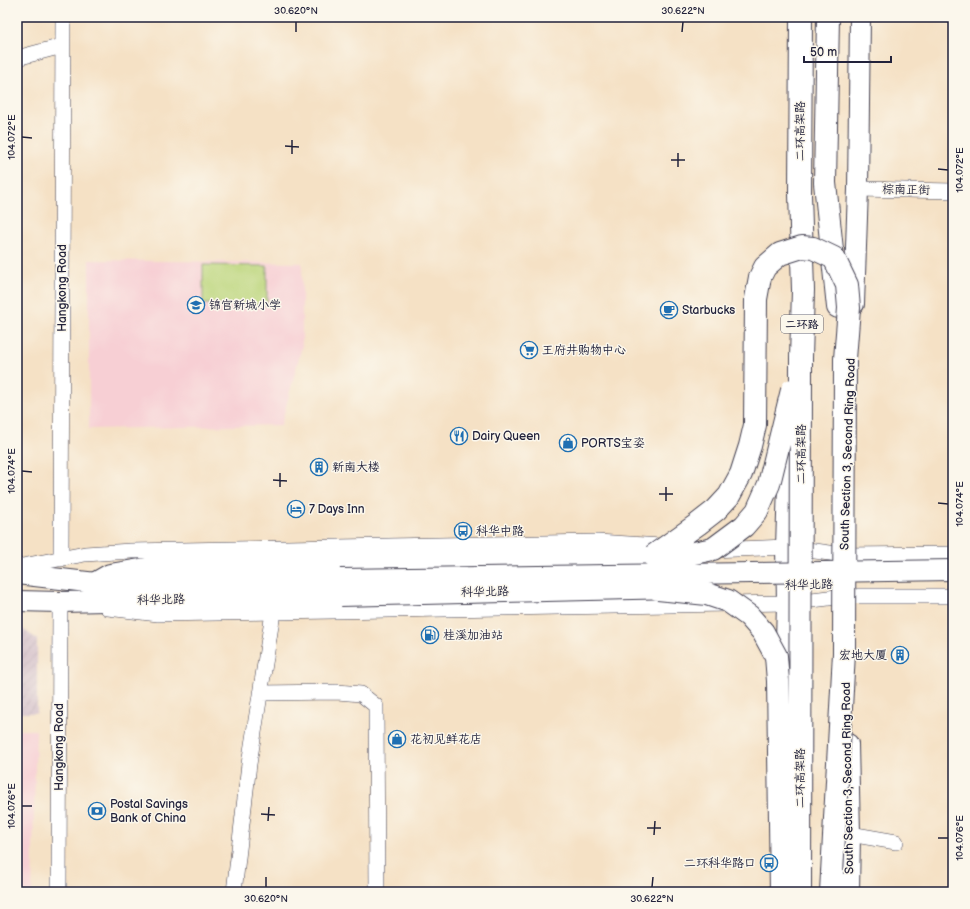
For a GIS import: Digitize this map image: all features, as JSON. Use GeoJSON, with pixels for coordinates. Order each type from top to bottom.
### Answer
{"type":"FeatureCollection","features":[{"type":"Feature","properties":{"kind":"highway","name":"二环高架路"},"geometry":{"type":"LineString","coordinates":[[800,17],[800,194],[803,290],[801,358],[800,892]]}},
{"type":"Feature","properties":{"kind":"highway"},"geometry":{"type":"LineString","coordinates":[[803,290],[811,179],[813,17]]}},
{"type":"Feature","properties":{"kind":"highway"},"geometry":{"type":"LineString","coordinates":[[828,17],[825,184],[838,307]]}},
{"type":"Feature","properties":{"kind":"highway"},"geometry":{"type":"LineString","coordinates":[[832,882],[842,17]]}},
{"type":"Feature","properties":{"kind":"highway"},"geometry":{"type":"LineString","coordinates":[[653,556],[716,510],[729,496],[741,474],[755,425],[756,298],[760,277],[765,267],[780,254],[802,247],[813,248],[834,258],[847,285],[849,308],[845,359],[844,653],[832,882]]}},
{"type":"Feature","properties":{"kind":"highway"},"geometry":{"type":"LineString","coordinates":[[96,583],[110,575],[158,567],[653,556],[689,554],[712,549],[744,526],[757,511],[769,484],[801,358]]}},
{"type":"Feature","properties":{"kind":"highway"},"geometry":{"type":"LineString","coordinates":[[658,589],[707,594],[728,601],[749,616],[758,626],[763,632],[776,656],[778,681],[780,892]]}},
{"type":"Feature","properties":{"kind":"main road"},"geometry":{"type":"LineString","coordinates":[[780,892],[787,603],[786,547],[800,17]]}},
{"type":"Feature","properties":{"kind":"main road","name":"South Section 3, Second Ring Road"},"geometry":{"type":"LineString","coordinates":[[849,892],[850,834],[844,555],[858,189],[860,17]]}},
{"type":"Feature","properties":{"kind":"main road"},"geometry":{"type":"LineString","coordinates":[[340,587],[953,570]]}},
{"type":"Feature","properties":{"kind":"main road","name":"科华北路"},"geometry":{"type":"LineString","coordinates":[[17,574],[96,583],[340,587],[658,589],[953,582]]}},
{"type":"Feature","properties":{"kind":"main road","name":"科华北路"},"geometry":{"type":"LineString","coordinates":[[17,601],[60,602],[340,587]]}},
{"type":"Feature","properties":{"kind":"street","name":"Hangkong Road"},"geometry":{"type":"LineString","coordinates":[[61,559],[63,17]]}},
{"type":"Feature","properties":{"kind":"street"},"geometry":{"type":"LineString","coordinates":[[17,58],[62,46]]}},
{"type":"Feature","properties":{"kind":"street","name":"棕南正街"},"geometry":{"type":"LineString","coordinates":[[858,189],[953,191]]}},
{"type":"Feature","properties":{"kind":"street"},"geometry":{"type":"LineString","coordinates":[[17,567],[84,554],[131,551],[597,542],[718,550],[786,547],[844,555],[953,554]]}},
{"type":"Feature","properties":{"kind":"street"},"geometry":{"type":"LineString","coordinates":[[60,602],[158,614],[787,603],[845,596],[953,596]]}},
{"type":"Feature","properties":{"kind":"street","name":"Hangkong Road"},"geometry":{"type":"LineString","coordinates":[[59,892],[60,602]]}},
{"type":"Feature","properties":{"kind":"street"},"geometry":{"type":"LineString","coordinates":[[234,892],[249,764],[273,613]]}},
{"type":"Feature","properties":{"kind":"street"},"geometry":{"type":"LineString","coordinates":[[260,693],[337,692],[361,694],[376,706],[377,892]]}},
{"type":"Feature","properties":{"kind":"street"},"geometry":{"type":"LineString","coordinates":[[850,834],[896,842]]}},
{"type":"Feature","properties":{"kind":"shaded area","name":"锦官新城小学"},"geometry":{"type":"Polygon","coordinates":[[[89,260],[302,263],[302,346],[281,425],[89,429],[89,260]]]}},
{"type":"Feature","properties":{"kind":"shaded area"},"geometry":{"type":"Polygon","coordinates":[[[17,625],[37,639],[37,713],[17,713],[17,625]]]}},
{"type":"Feature","properties":{"kind":"shaded area"},"geometry":{"type":"Polygon","coordinates":[[[17,730],[36,730],[32,892],[17,892],[17,730]]]}},
{"type":"Feature","properties":{"kind":"green space"},"geometry":{"type":"Polygon","coordinates":[[[203,265],[267,266],[267,305],[203,304],[203,265]]]}},
{"type":"Feature","properties":{"kind":"place","name":"锦官新城小学"},"geometry":{"type":"Point","coordinates":[196,305]}},
{"type":"Feature","properties":{"kind":"place","name":"Starbucks"},"geometry":{"type":"Point","coordinates":[669,310]}},
{"type":"Feature","properties":{"kind":"place","name":"王府井购物中心"},"geometry":{"type":"Point","coordinates":[529,350]}},
{"type":"Feature","properties":{"kind":"place","name":"Dairy Queen"},"geometry":{"type":"Point","coordinates":[459,436]}},
{"type":"Feature","properties":{"kind":"place","name":"PORTS宝姿"},"geometry":{"type":"Point","coordinates":[568,443]}},
{"type":"Feature","properties":{"kind":"place","name":"新南大楼"},"geometry":{"type":"Point","coordinates":[319,467]}},
{"type":"Feature","properties":{"kind":"place","name":"7 Days Inn"},"geometry":{"type":"Point","coordinates":[296,509]}},
{"type":"Feature","properties":{"kind":"place","name":"科华中路"},"geometry":{"type":"Point","coordinates":[463,531]}},
{"type":"Feature","properties":{"kind":"place","name":"桂溪加油站"},"geometry":{"type":"Point","coordinates":[430,635]}},
{"type":"Feature","properties":{"kind":"place","name":"宏地大厦"},"geometry":{"type":"Point","coordinates":[900,655]}},
{"type":"Feature","properties":{"kind":"place","name":"花初见鲜花店"},"geometry":{"type":"Point","coordinates":[397,739]}},
{"type":"Feature","properties":{"kind":"place","name":"Postal Savings Bank of China"},"geometry":{"type":"Point","coordinates":[97,811]}},
{"type":"Feature","properties":{"kind":"place","name":"二环科华路口"},"geometry":{"type":"Point","coordinates":[769,863]}}]}
